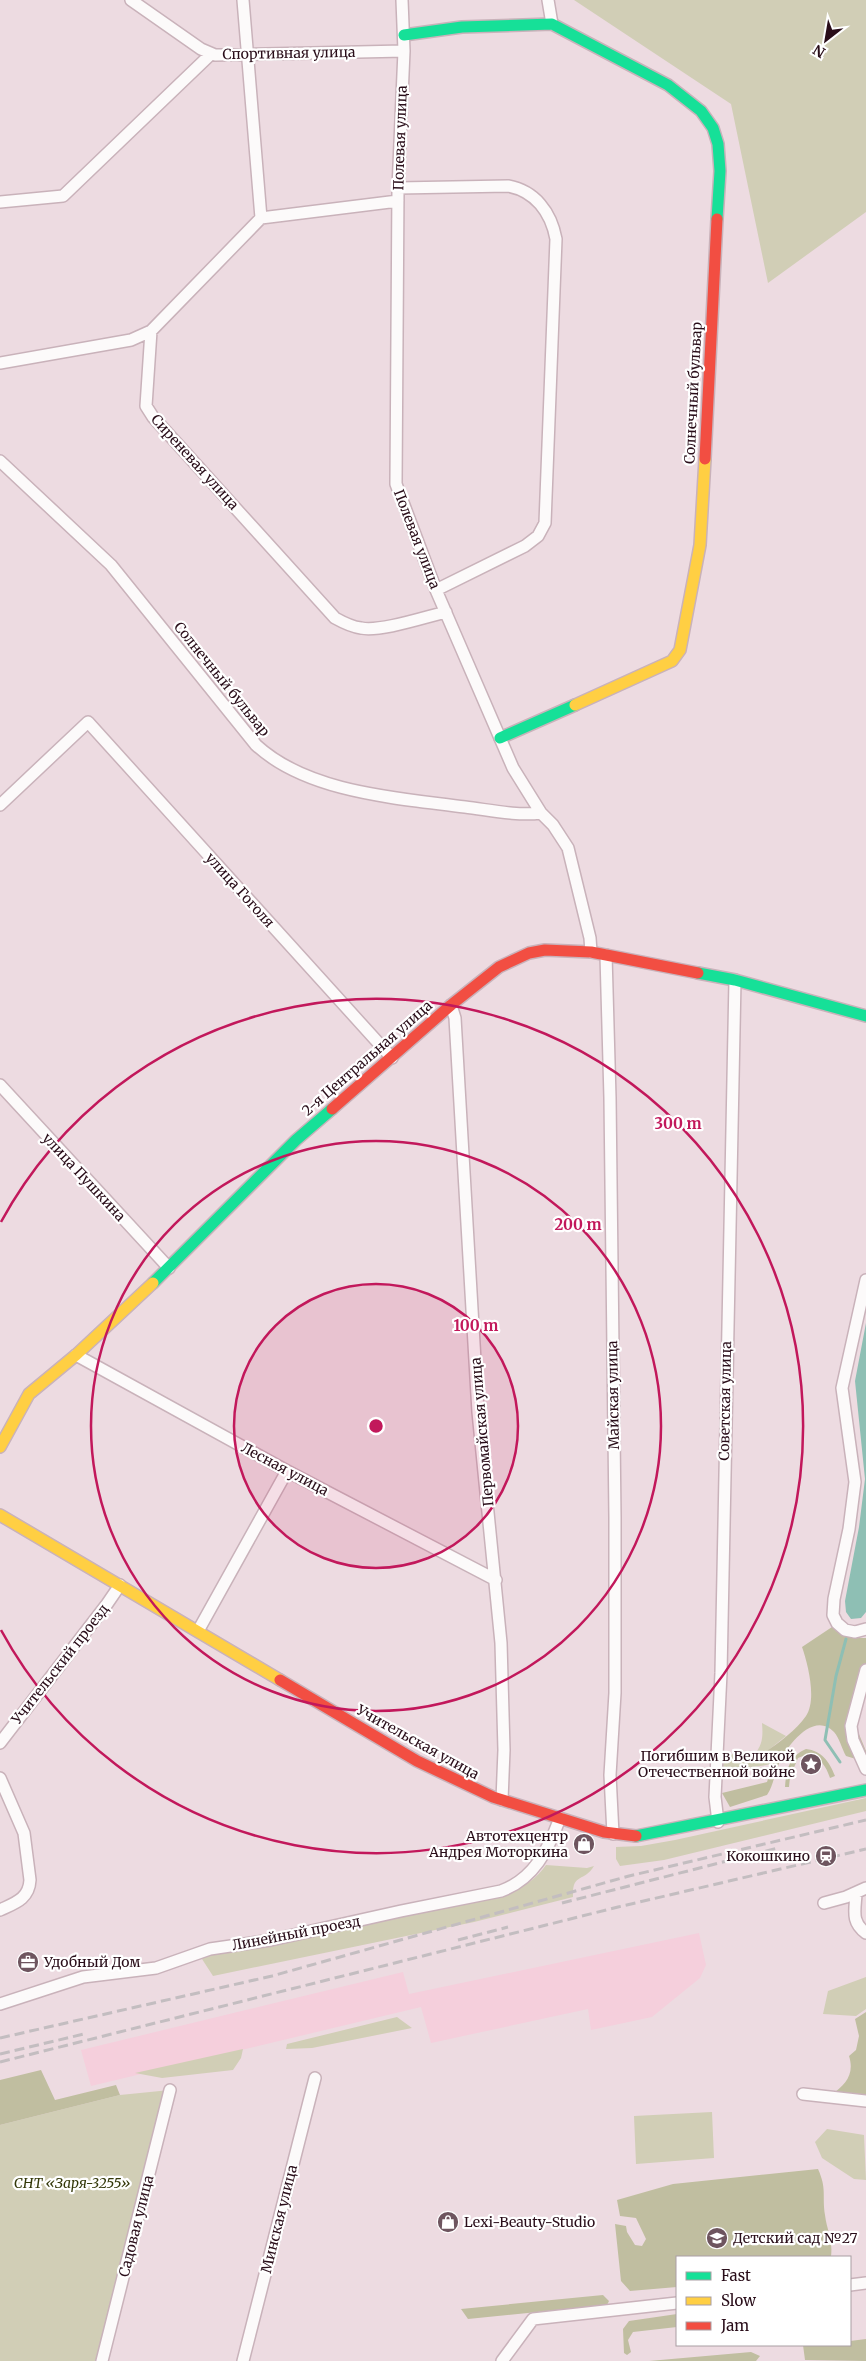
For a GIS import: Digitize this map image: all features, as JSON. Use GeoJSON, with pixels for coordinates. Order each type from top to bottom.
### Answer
{"type":"FeatureCollection","features":[{"type":"Feature","properties":{"kind":"street","name":"Спортивная улица"},"geometry":{"type":"LineString","coordinates":[[131,0],[211,54],[404,51]]}},
{"type":"Feature","properties":{"kind":"street"},"geometry":{"type":"LineString","coordinates":[[243,0],[261,218]]}},
{"type":"Feature","properties":{"kind":"street","name":"Полевая улица"},"geometry":{"type":"LineString","coordinates":[[402,0],[404,51],[398,188],[396,484],[436,590],[500,738],[520,780],[541,813],[553,824],[568,848],[590,938],[591,952]]}},
{"type":"Feature","properties":{"kind":"street"},"geometry":{"type":"LineString","coordinates":[[548,0],[552,24]]}},
{"type":"Feature","properties":{"kind":"street","name":"Солнечный бульвар"},"geometry":{"type":"LineString","coordinates":[[404,35],[462,27],[552,24],[668,85],[702,111],[713,128],[718,144],[720,171],[700,545],[680,650],[672,661],[500,738]]}},
{"type":"Feature","properties":{"kind":"street"},"geometry":{"type":"LineString","coordinates":[[0,202],[63,196],[211,54]]}},
{"type":"Feature","properties":{"kind":"street"},"geometry":{"type":"LineString","coordinates":[[398,188],[508,186],[526,190],[550,217],[556,238],[546,523],[538,536],[525,546],[436,590]]}},
{"type":"Feature","properties":{"kind":"street"},"geometry":{"type":"LineString","coordinates":[[0,363],[131,340],[151,331],[261,218],[398,202]]}},
{"type":"Feature","properties":{"kind":"street","name":"Сиреневая улица"},"geometry":{"type":"LineString","coordinates":[[151,331],[146,406],[153,417],[335,618],[347,625],[363,629],[376,628],[446,612]]}},
{"type":"Feature","properties":{"kind":"street","name":"Солнечный бульвар"},"geometry":{"type":"LineString","coordinates":[[0,461],[111,564],[250,738],[267,755],[284,765],[329,784],[404,799],[517,813],[541,813]]}},
{"type":"Feature","properties":{"kind":"street","name":"улица Гоголя"},"geometry":{"type":"LineString","coordinates":[[0,805],[88,722],[392,1058]]}},
{"type":"Feature","properties":{"kind":"street","name":"2-я Центральная улица"},"geometry":{"type":"LineString","coordinates":[[0,1447],[29,1394],[76,1355],[169,1268],[296,1140],[451,1005],[499,967],[529,953],[561,950],[591,952],[735,980],[866,1016]]}},
{"type":"Feature","properties":{"kind":"street","name":"Майская улица"},"geometry":{"type":"LineString","coordinates":[[606,955],[610,1098],[615,1517],[615,1694],[610,1776],[613,1834]]}},
{"type":"Feature","properties":{"kind":"street","name":"Советская улица"},"geometry":{"type":"LineString","coordinates":[[718,1822],[715,1796],[721,1673],[735,980]]}},
{"type":"Feature","properties":{"kind":"street","name":"Первомайская улица"},"geometry":{"type":"LineString","coordinates":[[451,1005],[455,1018],[478,1412],[502,1643],[504,1750],[502,1800]]}},
{"type":"Feature","properties":{"kind":"street","name":"улица Пушкина"},"geometry":{"type":"LineString","coordinates":[[0,1085],[169,1268]]}},
{"type":"Feature","properties":{"kind":"street"},"geometry":{"type":"LineString","coordinates":[[865,1629],[855,1632],[845,1630],[837,1623],[833,1615],[854,1492],[854,1470],[842,1388],[866,1280]]}},
{"type":"Feature","properties":{"kind":"street","name":"Лесная улица"},"geometry":{"type":"LineString","coordinates":[[76,1355],[287,1471],[496,1580]]}},
{"type":"Feature","properties":{"kind":"street"},"geometry":{"type":"LineString","coordinates":[[198,1631],[287,1471]]}},
{"type":"Feature","properties":{"kind":"street","name":"Учительская улица"},"geometry":{"type":"LineString","coordinates":[[0,1516],[417,1760],[479,1792],[502,1800],[613,1834],[628,1836],[656,1835],[866,1790]]}},
{"type":"Feature","properties":{"kind":"street","name":"Учительский проезд"},"geometry":{"type":"LineString","coordinates":[[0,1743],[67,1658],[120,1585]]}},
{"type":"Feature","properties":{"kind":"street"},"geometry":{"type":"LineString","coordinates":[[866,1670],[851,1726],[853,1740],[866,1769]]}},
{"type":"Feature","properties":{"kind":"street"},"geometry":{"type":"LineString","coordinates":[[0,1778],[24,1836],[30,1887],[24,1897],[0,1910]]}},
{"type":"Feature","properties":{"kind":"street","name":"Линейный проезд"},"geometry":{"type":"LineString","coordinates":[[0,2004],[83,1977],[156,1968],[210,1949],[272,1940],[401,1910],[501,1891],[516,1885],[534,1869],[548,1846],[560,1818]]}},
{"type":"Feature","properties":{"kind":"street"},"geometry":{"type":"LineString","coordinates":[[824,1903],[861,1891]]}},
{"type":"Feature","properties":{"kind":"street"},"geometry":{"type":"LineString","coordinates":[[861,1891],[854,1917],[858,1927],[866,1933]]}},
{"type":"Feature","properties":{"kind":"street","name":"Минская улица"},"geometry":{"type":"LineString","coordinates":[[243,2361],[316,2078]]}},
{"type":"Feature","properties":{"kind":"street","name":"Садовая улица"},"geometry":{"type":"LineString","coordinates":[[102,2361],[170,2090]]}},
{"type":"Feature","properties":{"kind":"street"},"geometry":{"type":"LineString","coordinates":[[804,2094],[866,2101]]}},
{"type":"Feature","properties":{"kind":"street"},"geometry":{"type":"LineString","coordinates":[[851,2285],[866,2283]]}},
{"type":"Feature","properties":{"kind":"street"},"geometry":{"type":"LineString","coordinates":[[502,2361],[533,2319],[676,2303]]}},
{"type":"Feature","properties":{"kind":"shaded area"},"geometry":{"type":"Polygon","coordinates":[[[866,1323],[866,1612],[861,1618],[851,1619],[846,1612],[845,1601],[859,1527],[865,1479],[855,1381],[866,1323]]]}},
{"type":"Feature","properties":{"kind":"shaded area"},"geometry":{"type":"Polygon","coordinates":[[[832,1627],[851,1638],[866,1638],[866,1677],[856,1727],[866,1751],[866,1762],[846,1756],[834,1732],[826,1726],[809,1728],[787,1750],[778,1766],[767,1795],[730,1807],[722,1793],[767,1782],[773,1763],[765,1752],[787,1735],[806,1716],[811,1701],[811,1692],[809,1672],[802,1647],[832,1627]]]}},
{"type":"Feature","properties":{"kind":"shaded area"},"geometry":{"type":"Polygon","coordinates":[[[806,1749],[821,1754],[835,1776],[830,1778],[822,1763],[816,1757],[808,1754],[798,1758],[790,1777],[789,1787],[785,1787],[786,1775],[792,1760],[806,1749]]]}},
{"type":"Feature","properties":{"kind":"shaded area"},"geometry":{"type":"Polygon","coordinates":[[[699,1933],[706,1965],[700,1978],[652,2017],[591,2030],[588,2009],[431,2043],[421,2007],[91,2086],[81,2050],[403,1972],[409,1994],[699,1933]]]}},
{"type":"Feature","properties":{"kind":"shaded area"},"geometry":{"type":"Polygon","coordinates":[[[866,2012],[866,2098],[831,2095],[848,2079],[851,2069],[849,2056],[856,2050],[859,2036],[855,2019],[866,2012]]]}},
{"type":"Feature","properties":{"kind":"shaded area"},"geometry":{"type":"Polygon","coordinates":[[[41,2070],[55,2100],[116,2085],[120,2095],[0,2125],[0,2080],[41,2070]]]}},
{"type":"Feature","properties":{"kind":"shaded area","name":"Детский сад №27"},"geometry":{"type":"Polygon","coordinates":[[[818,2169],[823,2187],[831,2256],[676,2256],[676,2287],[630,2291],[621,2281],[615,2224],[626,2226],[627,2232],[635,2245],[642,2246],[646,2239],[636,2218],[620,2216],[617,2200],[673,2184],[818,2169]]]}},
{"type":"Feature","properties":{"kind":"shaded area"},"geometry":{"type":"Polygon","coordinates":[[[603,2295],[609,2301],[607,2305],[468,2319],[461,2309],[603,2295]]]}},
{"type":"Feature","properties":{"kind":"shaded area"},"geometry":{"type":"Polygon","coordinates":[[[676,2314],[676,2327],[633,2332],[628,2340],[631,2352],[627,2355],[624,2353],[623,2329],[629,2321],[676,2314]]]}},
{"type":"Feature","properties":{"kind":"shaded area"},"geometry":{"type":"Polygon","coordinates":[[[866,2339],[866,2361],[805,2360],[803,2346],[851,2346],[851,2341],[866,2339]]]}},
{"type":"Feature","properties":{"kind":"shaded area"},"geometry":{"type":"Polygon","coordinates":[[[751,2352],[760,2356],[756,2361],[649,2361],[751,2352]]]}},
{"type":"Feature","properties":{"kind":"green space"},"geometry":{"type":"Polygon","coordinates":[[[574,0],[866,0],[866,212],[768,283],[731,104],[574,0]]]}},
{"type":"Feature","properties":{"kind":"green space"},"geometry":{"type":"Polygon","coordinates":[[[762,1723],[786,1736],[766,1752],[773,1763],[722,1770],[725,1754],[754,1755],[762,1740],[762,1723]]]}},
{"type":"Feature","properties":{"kind":"green space"},"geometry":{"type":"Polygon","coordinates":[[[866,1798],[866,1811],[664,1860],[620,1866],[616,1859],[616,1847],[641,1846],[675,1840],[866,1798]]]}},
{"type":"Feature","properties":{"kind":"green space"},"geometry":{"type":"Polygon","coordinates":[[[546,1865],[587,1868],[594,1866],[574,1884],[573,1897],[474,1922],[213,1976],[202,1959],[207,1955],[503,1896],[527,1884],[546,1865]]]}},
{"type":"Feature","properties":{"kind":"green space"},"geometry":{"type":"Polygon","coordinates":[[[866,1977],[866,2009],[856,2016],[823,2014],[828,1991],[866,1977]]]}},
{"type":"Feature","properties":{"kind":"green space"},"geometry":{"type":"Polygon","coordinates":[[[397,2017],[412,2028],[312,2048],[286,2049],[287,2044],[397,2017]]]}},
{"type":"Feature","properties":{"kind":"green space"},"geometry":{"type":"Polygon","coordinates":[[[243,2049],[241,2058],[233,2070],[162,2078],[135,2073],[243,2049]]]}},
{"type":"Feature","properties":{"kind":"green space","name":"СНТ «Заря-3255»"},"geometry":{"type":"Polygon","coordinates":[[[170,2090],[102,2361],[0,2361],[0,2125],[120,2095],[170,2090]]]}},
{"type":"Feature","properties":{"kind":"green space"},"geometry":{"type":"Polygon","coordinates":[[[712,2112],[714,2158],[636,2164],[634,2116],[712,2112]]]}},
{"type":"Feature","properties":{"kind":"green space"},"geometry":{"type":"Polygon","coordinates":[[[827,2129],[864,2135],[866,2180],[854,2179],[822,2158],[815,2142],[827,2129]]]}},
{"type":"Feature","properties":{"kind":"waterway"},"geometry":{"type":"LineString","coordinates":[[840,1762],[825,1740],[836,1676],[846,1639]]}},
{"type":"Feature","properties":{"kind":"railway"},"geometry":{"type":"LineString","coordinates":[[0,2038],[272,1976],[629,1876],[866,1820]]}},
{"type":"Feature","properties":{"kind":"railway"},"geometry":{"type":"LineString","coordinates":[[562,1903],[778,1848]]}},
{"type":"Feature","properties":{"kind":"railway"},"geometry":{"type":"LineString","coordinates":[[0,2062],[618,1907],[866,1849]]}},
{"type":"Feature","properties":{"kind":"railway"},"geometry":{"type":"LineString","coordinates":[[458,1940],[508,1927]]}},
{"type":"Feature","properties":{"kind":"railway"},"geometry":{"type":"LineString","coordinates":[[0,2054],[84,2034]]}},
{"type":"Feature","properties":{"kind":"traffic: fast"},"geometry":{"type":"LineString","coordinates":[[404,35],[462,27],[552,24],[668,85],[701,111],[713,128],[718,144],[720,171],[717,219]]}},
{"type":"Feature","properties":{"kind":"traffic: fast"},"geometry":{"type":"LineString","coordinates":[[500,738],[575,705]]}},
{"type":"Feature","properties":{"kind":"traffic: fast"},"geometry":{"type":"LineString","coordinates":[[698,973],[735,980],[866,1016]]}},
{"type":"Feature","properties":{"kind":"traffic: fast"},"geometry":{"type":"LineString","coordinates":[[153,1283],[296,1140],[332,1109]]}},
{"type":"Feature","properties":{"kind":"traffic: fast"},"geometry":{"type":"LineString","coordinates":[[636,1836],[866,1790]]}},
{"type":"Feature","properties":{"kind":"traffic: slow"},"geometry":{"type":"LineString","coordinates":[[575,705],[672,661],[680,650],[700,545],[705,459]]}},
{"type":"Feature","properties":{"kind":"traffic: slow"},"geometry":{"type":"LineString","coordinates":[[0,1447],[29,1394],[76,1355],[153,1283]]}},
{"type":"Feature","properties":{"kind":"traffic: slow"},"geometry":{"type":"LineString","coordinates":[[0,1515],[280,1680]]}},
{"type":"Feature","properties":{"kind":"traffic: jam"},"geometry":{"type":"LineString","coordinates":[[705,459],[717,219]]}},
{"type":"Feature","properties":{"kind":"traffic: jam"},"geometry":{"type":"LineString","coordinates":[[332,1109],[451,1005],[499,967],[529,953],[545,950],[591,952],[698,973]]}},
{"type":"Feature","properties":{"kind":"traffic: jam"},"geometry":{"type":"LineString","coordinates":[[280,1680],[417,1761],[493,1797],[604,1832],[636,1836]]}},
{"type":"Feature","properties":{"kind":"place","name":"Погибшим в Великой Отечественной войне"},"geometry":{"type":"Point","coordinates":[811,1764]}},
{"type":"Feature","properties":{"kind":"place","name":"Автотехцентр Андрея Моторкина"},"geometry":{"type":"Point","coordinates":[584,1844]}},
{"type":"Feature","properties":{"kind":"place","name":"Кокошкино"},"geometry":{"type":"Point","coordinates":[826,1856]}},
{"type":"Feature","properties":{"kind":"place","name":"Удобный Дом"},"geometry":{"type":"Point","coordinates":[28,1962]}},
{"type":"Feature","properties":{"kind":"place","name":"Lexi-Beauty-Studio"},"geometry":{"type":"Point","coordinates":[448,2222]}},
{"type":"Feature","properties":{"kind":"place","name":"Детский сад №27"},"geometry":{"type":"Point","coordinates":[717,2238]}}]}
